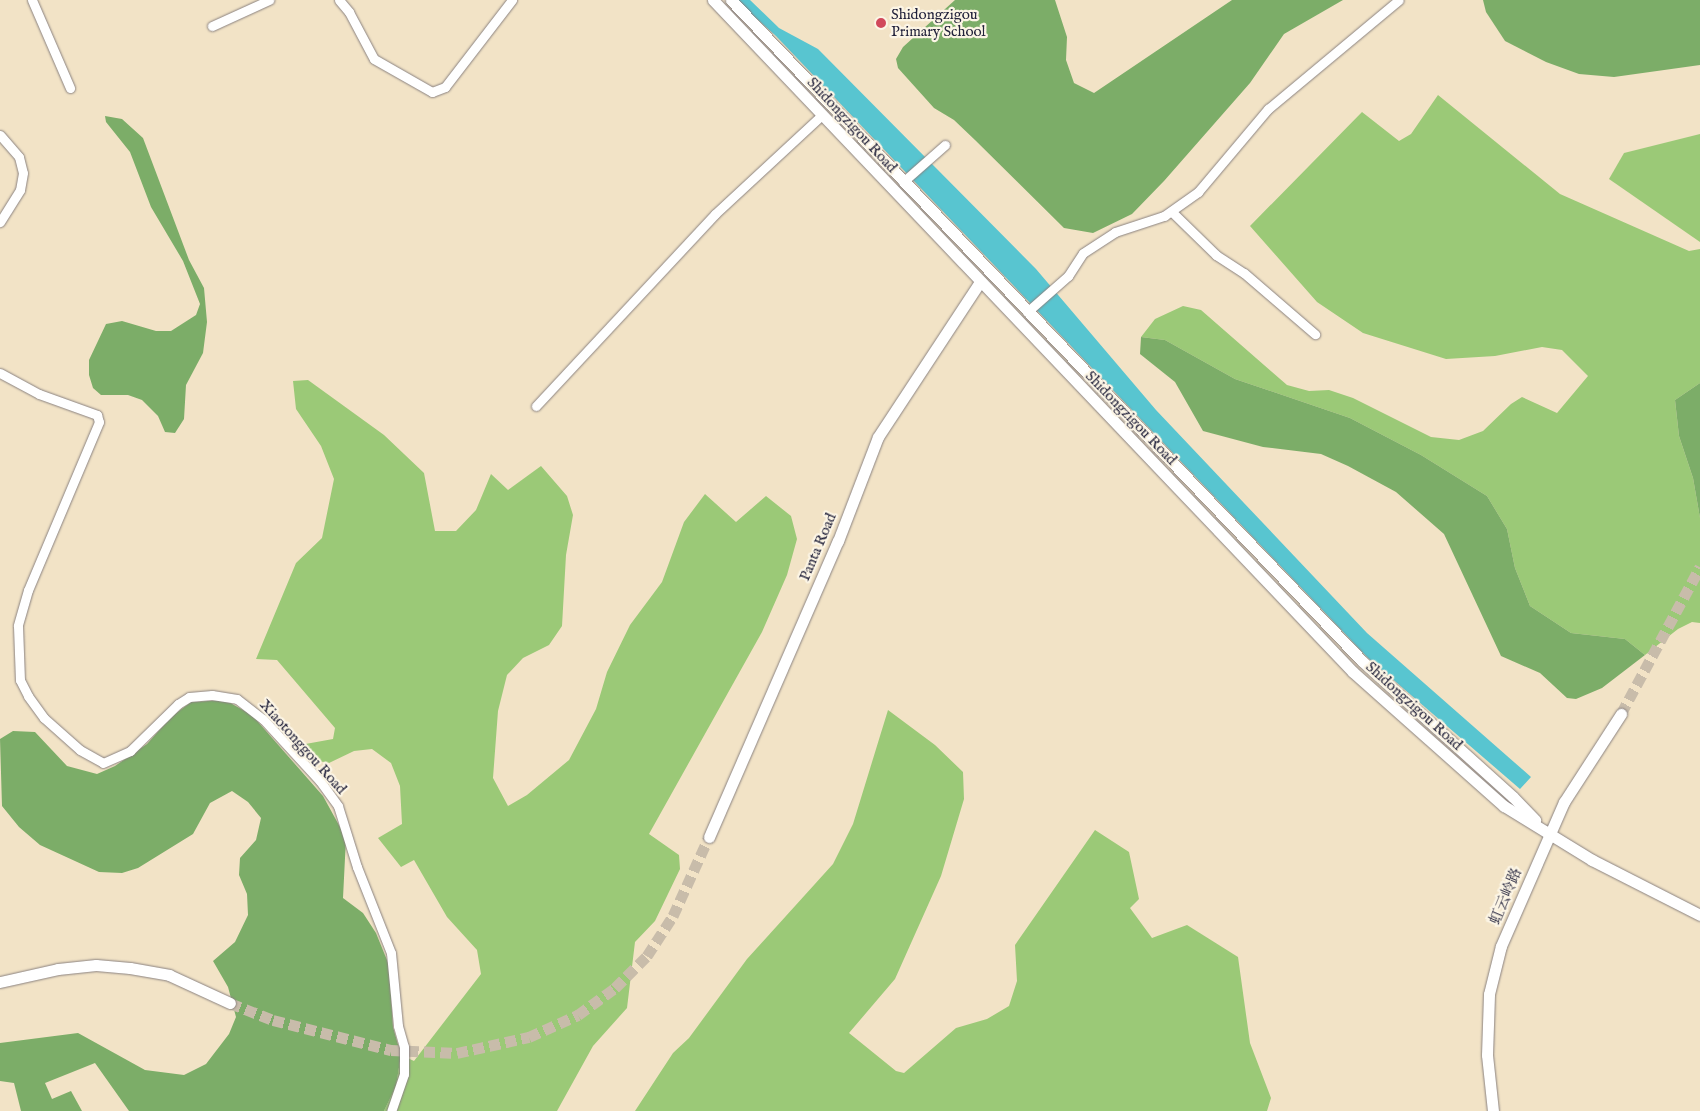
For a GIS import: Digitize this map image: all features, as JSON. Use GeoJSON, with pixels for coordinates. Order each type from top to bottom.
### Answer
{"type":"FeatureCollection","features":[{"type":"Feature","properties":{"kind":"main road","name":"Shidongzigou Road"},"geometry":{"type":"LineString","coordinates":[[713,0],[1353,672],[1504,806],[1549,834],[1700,915]]}},
{"type":"Feature","properties":{"kind":"main road","name":"Shidongzigou Road"},"geometry":{"type":"LineString","coordinates":[[730,0],[905,180],[1362,661],[1513,796],[1549,834]]}},
{"type":"Feature","properties":{"kind":"main road","name":"Panta Road"},"geometry":{"type":"LineString","coordinates":[[709,837],[838,541],[878,437],[980,282]]}},
{"type":"Feature","properties":{"kind":"main road","name":"虹云岭路"},"geometry":{"type":"LineString","coordinates":[[1493,1111],[1487,1055],[1489,994],[1501,946],[1564,802],[1621,714]]}},
{"type":"Feature","properties":{"kind":"main road"},"geometry":{"type":"LineString","coordinates":[[0,982],[58,969],[96,965],[130,968],[169,975],[230,1003]]}},
{"type":"Feature","properties":{"kind":"street"},"geometry":{"type":"LineString","coordinates":[[32,0],[70,88]]}},
{"type":"Feature","properties":{"kind":"street"},"geometry":{"type":"LineString","coordinates":[[212,26],[269,0]]}},
{"type":"Feature","properties":{"kind":"street"},"geometry":{"type":"LineString","coordinates":[[339,0],[350,12],[374,59],[432,92],[445,86],[512,0]]}},
{"type":"Feature","properties":{"kind":"street"},"geometry":{"type":"LineString","coordinates":[[1029,310],[1068,276],[1083,253],[1115,232],[1172,212],[1198,192],[1268,109],[1399,0]]}},
{"type":"Feature","properties":{"kind":"street"},"geometry":{"type":"LineString","coordinates":[[536,406],[715,214],[822,115]]}},
{"type":"Feature","properties":{"kind":"street"},"geometry":{"type":"LineString","coordinates":[[0,135],[18,157],[23,173],[20,190],[0,222]]}},
{"type":"Feature","properties":{"kind":"street"},"geometry":{"type":"LineString","coordinates":[[905,180],[945,146]]}},
{"type":"Feature","properties":{"kind":"street"},"geometry":{"type":"LineString","coordinates":[[1172,212],[1216,255],[1244,273],[1315,334]]}},
{"type":"Feature","properties":{"kind":"street","name":"Xiaotonggou Road"},"geometry":{"type":"LineString","coordinates":[[0,373],[40,394],[97,415],[99,422],[28,590],[18,626],[20,680],[28,696],[51,724],[80,750],[103,763],[130,751],[178,704],[189,698],[212,695],[237,699],[263,718],[320,781],[338,806],[357,867],[391,953],[398,1026],[404,1047],[404,1074],[391,1111]]}},
{"type":"Feature","properties":{"kind":"green space"},"geometry":{"type":"Polygon","coordinates":[[[955,0],[1055,0],[1067,37],[1066,60],[1074,83],[1094,93],[1232,0],[1343,0],[1284,34],[1250,83],[1164,181],[1132,214],[1093,233],[1064,228],[954,120],[934,108],[898,68],[896,59],[903,47],[955,0]]]}},
{"type":"Feature","properties":{"kind":"green space"},"geometry":{"type":"Polygon","coordinates":[[[1483,0],[1700,0],[1700,65],[1614,77],[1579,74],[1546,62],[1505,41],[1486,12],[1483,0]]]}},
{"type":"Feature","properties":{"kind":"green space"},"geometry":{"type":"Polygon","coordinates":[[[1438,95],[1560,194],[1689,251],[1700,249],[1700,383],[1675,400],[1679,436],[1693,478],[1700,518],[1700,623],[1692,622],[1678,629],[1645,655],[1625,639],[1571,633],[1530,606],[1515,568],[1507,529],[1487,496],[1421,455],[1350,418],[1235,379],[1165,340],[1141,337],[1155,319],[1183,306],[1201,310],[1287,385],[1309,391],[1329,390],[1353,398],[1431,437],[1459,440],[1483,431],[1511,404],[1522,397],[1557,413],[1588,376],[1562,350],[1542,347],[1495,356],[1446,359],[1363,333],[1317,302],[1250,226],[1362,112],[1399,141],[1411,134],[1438,95]]]}},
{"type":"Feature","properties":{"kind":"green space"},"geometry":{"type":"Polygon","coordinates":[[[105,116],[122,119],[143,138],[189,260],[204,288],[207,322],[203,353],[186,385],[184,419],[175,433],[165,432],[158,416],[142,400],[128,395],[101,395],[93,388],[89,375],[89,360],[106,324],[122,321],[156,331],[171,331],[196,315],[200,304],[183,261],[151,207],[130,152],[106,122],[105,116]]]}},
{"type":"Feature","properties":{"kind":"green space"},"geometry":{"type":"Polygon","coordinates":[[[1700,134],[1700,242],[1609,179],[1624,153],[1700,134]]]}},
{"type":"Feature","properties":{"kind":"green space"},"geometry":{"type":"Polygon","coordinates":[[[1141,337],[1165,340],[1235,379],[1350,418],[1421,455],[1487,496],[1507,529],[1515,568],[1530,606],[1571,633],[1625,639],[1645,655],[1602,688],[1576,699],[1567,698],[1540,673],[1501,656],[1444,534],[1396,492],[1321,454],[1263,447],[1203,431],[1175,382],[1140,354],[1141,337]]]}},
{"type":"Feature","properties":{"kind":"green space"},"geometry":{"type":"Polygon","coordinates":[[[308,380],[384,435],[424,473],[435,531],[456,531],[476,510],[491,474],[508,490],[541,466],[567,496],[573,515],[566,555],[562,626],[549,645],[523,658],[507,675],[498,711],[493,778],[508,806],[527,795],[569,760],[596,709],[607,672],[630,625],[662,582],[684,522],[705,494],[736,522],[766,496],[791,516],[797,539],[787,575],[762,632],[649,834],[679,855],[680,869],[655,921],[635,942],[627,1008],[593,1046],[557,1111],[384,1111],[396,1085],[401,1055],[414,1061],[481,974],[477,950],[447,917],[414,860],[401,867],[378,838],[402,824],[400,786],[391,763],[372,749],[354,751],[329,763],[312,760],[300,745],[333,739],[335,728],[277,660],[256,659],[296,563],[322,538],[334,479],[321,446],[296,409],[293,381],[308,380]]]}},
{"type":"Feature","properties":{"kind":"green space"},"geometry":{"type":"Polygon","coordinates":[[[1700,383],[1700,518],[1693,478],[1679,436],[1675,400],[1700,383]]]}},
{"type":"Feature","properties":{"kind":"green space"},"geometry":{"type":"Polygon","coordinates":[[[225,700],[252,715],[323,796],[346,838],[343,898],[363,913],[376,933],[389,965],[393,1027],[401,1055],[396,1086],[384,1111],[129,1111],[95,1063],[45,1083],[52,1099],[71,1091],[82,1111],[21,1111],[14,1083],[0,1081],[0,1043],[78,1033],[145,1070],[184,1075],[206,1064],[229,1034],[236,1017],[228,987],[213,961],[235,942],[248,915],[247,894],[239,875],[240,858],[256,840],[261,818],[248,802],[232,791],[210,803],[193,834],[138,868],[122,873],[99,872],[40,845],[19,827],[2,806],[0,739],[13,731],[35,732],[67,766],[97,774],[115,766],[147,744],[171,717],[191,702],[225,700]]]}},
{"type":"Feature","properties":{"kind":"green space"},"geometry":{"type":"Polygon","coordinates":[[[888,710],[935,745],[963,772],[964,799],[941,876],[895,979],[849,1033],[896,1071],[904,1073],[956,1028],[987,1019],[1009,1006],[1017,981],[1015,945],[1095,830],[1129,852],[1139,899],[1130,908],[1152,938],[1187,925],[1238,957],[1250,1043],[1271,1098],[1267,1111],[635,1111],[673,1053],[689,1038],[747,959],[833,864],[853,824],[888,710]]]}},
{"type":"Feature","properties":{"kind":"water"},"geometry":{"type":"Polygon","coordinates":[[[736,0],[750,0],[779,28],[818,49],[1036,269],[1156,410],[1367,633],[1531,777],[1520,789],[1368,658],[776,36],[736,0]]]}},
{"type":"Feature","properties":{"kind":"tunnel"},"geometry":{"type":"LineString","coordinates":[[1621,714],[1700,567]]}},
{"type":"Feature","properties":{"kind":"tunnel"},"geometry":{"type":"LineString","coordinates":[[230,1003],[273,1020],[391,1050],[457,1053],[529,1037],[578,1015],[615,988],[647,956],[673,916],[709,837]]}},
{"type":"Feature","properties":{"kind":"place","name":"Shidongzigou Primary School"},"geometry":{"type":"Point","coordinates":[881,23]}}]}
